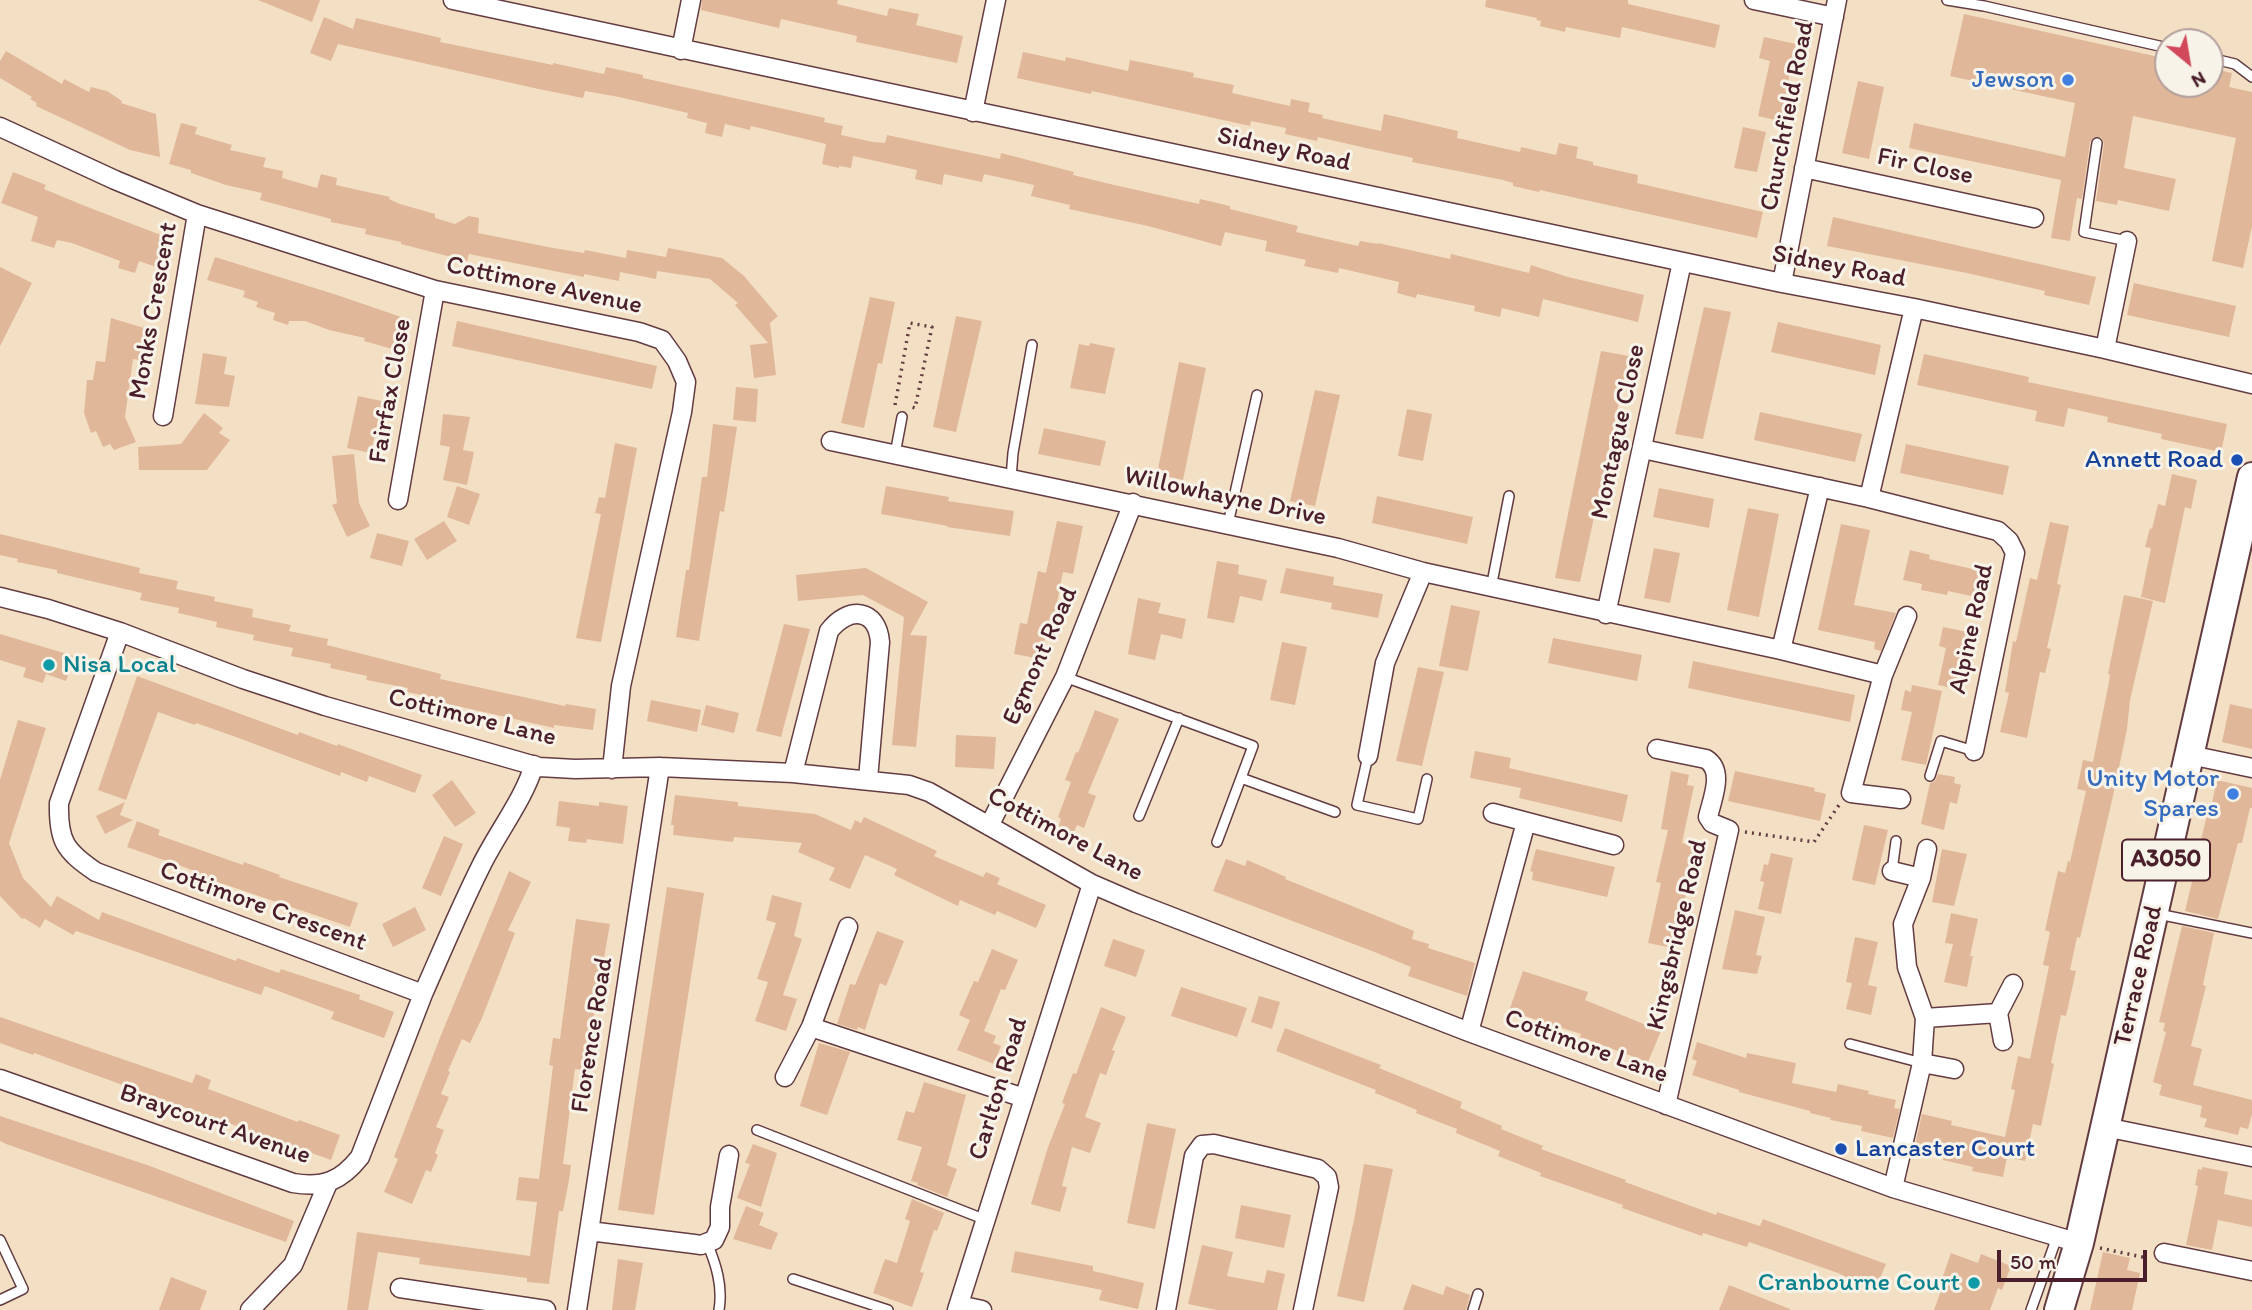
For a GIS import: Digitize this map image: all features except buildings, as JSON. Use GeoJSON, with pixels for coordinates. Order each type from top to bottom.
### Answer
{"type":"FeatureCollection","features":[{"type":"Feature","properties":{"kind":"main road","name":"Terrace Road"},"geometry":{"type":"LineString","coordinates":[[2059,1310],[2105,1127],[2251,482]]}},
{"type":"Feature","properties":{"kind":"street","name":"Sidney Road"},"geometry":{"type":"LineString","coordinates":[[453,0],[1682,262],[1914,308],[2252,384]]}},
{"type":"Feature","properties":{"kind":"street"},"geometry":{"type":"LineString","coordinates":[[681,50],[691,0]]}},
{"type":"Feature","properties":{"kind":"street"},"geometry":{"type":"LineString","coordinates":[[973,112],[996,0]]}},
{"type":"Feature","properties":{"kind":"street"},"geometry":{"type":"LineString","coordinates":[[1754,0],[1835,9]]}},
{"type":"Feature","properties":{"kind":"street","name":"Churchfield Road"},"geometry":{"type":"LineString","coordinates":[[1782,283],[1835,9]]}},
{"type":"Feature","properties":{"kind":"street","name":"Cottimore Avenue"},"geometry":{"type":"LineString","coordinates":[[2,134],[197,214],[435,290],[639,332],[662,340],[677,361],[686,382],[682,412],[621,686],[612,769]]}},
{"type":"Feature","properties":{"kind":"street","name":"Fir Close"},"geometry":{"type":"LineString","coordinates":[[1804,168],[2034,218]]}},
{"type":"Feature","properties":{"kind":"street","name":"Monks Crescent"},"geometry":{"type":"LineString","coordinates":[[163,416],[197,214]]}},
{"type":"Feature","properties":{"kind":"street"},"geometry":{"type":"LineString","coordinates":[[2105,349],[2127,241]]}},
{"type":"Feature","properties":{"kind":"street","name":"Montague Close"},"geometry":{"type":"LineString","coordinates":[[1606,614],[1682,262]]}},
{"type":"Feature","properties":{"kind":"street","name":"Fairfax Close"},"geometry":{"type":"LineString","coordinates":[[398,500],[435,290]]}},
{"type":"Feature","properties":{"kind":"street"},"geometry":{"type":"LineString","coordinates":[[1869,498],[1914,308]]}},
{"type":"Feature","properties":{"kind":"street","name":"Willowhayne Drive"},"geometry":{"type":"LineString","coordinates":[[831,441],[1338,548],[1491,588],[1781,650],[1883,675]]}},
{"type":"Feature","properties":{"kind":"street","name":"Alpine Road"},"geometry":{"type":"LineString","coordinates":[[1643,449],[1869,498],[1998,531],[2009,541],[2015,553],[1974,751]]}},
{"type":"Feature","properties":{"kind":"street"},"geometry":{"type":"LineString","coordinates":[[1781,650],[1819,487]]}},
{"type":"Feature","properties":{"kind":"street","name":"Egmont Road"},"geometry":{"type":"LineString","coordinates":[[989,826],[1065,677],[1133,503]]}},
{"type":"Feature","properties":{"kind":"street"},"geometry":{"type":"LineString","coordinates":[[1368,756],[1385,663],[1423,572]]}},
{"type":"Feature","properties":{"kind":"street","name":"Cottimore Lane"},"geometry":{"type":"LineString","coordinates":[[0,597],[120,632],[243,680],[325,706],[534,765],[793,773],[909,785],[929,792],[1092,884],[1136,903],[1469,1032],[1893,1188],[2076,1242]]}},
{"type":"Feature","properties":{"kind":"street"},"geometry":{"type":"LineString","coordinates":[[793,773],[829,631],[842,618],[861,613],[875,625],[880,642],[868,779]]}},
{"type":"Feature","properties":{"kind":"street"},"geometry":{"type":"LineString","coordinates":[[1900,799],[1851,793],[1883,675],[1907,616]]}},
{"type":"Feature","properties":{"kind":"street","name":"Cottimore Crescent"},"geometry":{"type":"LineString","coordinates":[[120,632],[59,803],[59,827],[66,845],[78,860],[96,872],[423,994]]}},
{"type":"Feature","properties":{"kind":"street","name":"Kingsbridge Road"},"geometry":{"type":"LineString","coordinates":[[1657,748],[1706,759],[1712,763],[1717,773],[1708,817],[1712,823],[1729,830],[1666,1105]]}},
{"type":"Feature","properties":{"kind":"street"},"geometry":{"type":"LineString","coordinates":[[2190,755],[2252,768]]}},
{"type":"Feature","properties":{"kind":"street"},"geometry":{"type":"LineString","coordinates":[[423,994],[481,865],[528,784],[534,765]]}},
{"type":"Feature","properties":{"kind":"street","name":"Florence Road"},"geometry":{"type":"LineString","coordinates":[[577,1310],[660,767]]}},
{"type":"Feature","properties":{"kind":"street"},"geometry":{"type":"LineString","coordinates":[[1493,813],[1614,845]]}},
{"type":"Feature","properties":{"kind":"street"},"geometry":{"type":"LineString","coordinates":[[1469,1032],[1526,822]]}},
{"type":"Feature","properties":{"kind":"street"},"geometry":{"type":"LineString","coordinates":[[1893,1188],[1922,1063],[1925,1018],[1907,967],[1903,924],[1921,878],[1927,849]]}},
{"type":"Feature","properties":{"kind":"street"},"geometry":{"type":"LineString","coordinates":[[1892,871],[1921,878]]}},
{"type":"Feature","properties":{"kind":"street","name":"Carlton Road"},"geometry":{"type":"LineString","coordinates":[[958,1307],[1092,884]]}},
{"type":"Feature","properties":{"kind":"street"},"geometry":{"type":"LineString","coordinates":[[785,1077],[811,1027],[848,927]]}},
{"type":"Feature","properties":{"kind":"street"},"geometry":{"type":"LineString","coordinates":[[2003,1041],[1998,1013],[2013,984]]}},
{"type":"Feature","properties":{"kind":"street","name":"Braycourt Avenue"},"geometry":{"type":"LineString","coordinates":[[0,1079],[293,1183],[311,1186],[328,1183],[347,1173],[360,1157],[423,994]]}},
{"type":"Feature","properties":{"kind":"street"},"geometry":{"type":"LineString","coordinates":[[1925,1018],[1998,1013]]}},
{"type":"Feature","properties":{"kind":"street"},"geometry":{"type":"LineString","coordinates":[[811,1027],[1024,1098]]}},
{"type":"Feature","properties":{"kind":"street"},"geometry":{"type":"LineString","coordinates":[[1922,1063],[1955,1069]]}},
{"type":"Feature","properties":{"kind":"street"},"geometry":{"type":"LineString","coordinates":[[2105,1127],[2252,1157]]}},
{"type":"Feature","properties":{"kind":"street"},"geometry":{"type":"LineString","coordinates":[[1166,1310],[1194,1156],[1202,1145],[1214,1144],[1318,1169],[1327,1177],[1329,1188],[1303,1310]]}},
{"type":"Feature","properties":{"kind":"street"},"geometry":{"type":"LineString","coordinates":[[589,1231],[694,1244],[707,1242],[718,1234],[729,1155]]}},
{"type":"Feature","properties":{"kind":"street"},"geometry":{"type":"LineString","coordinates":[[250,1310],[293,1265],[328,1183]]}},
{"type":"Feature","properties":{"kind":"street"},"geometry":{"type":"LineString","coordinates":[[2164,1253],[2252,1271]]}},
{"type":"Feature","properties":{"kind":"street"},"geometry":{"type":"LineString","coordinates":[[400,1288],[547,1310]]}},
{"type":"Feature","properties":{"kind":"street"},"geometry":{"type":"LineString","coordinates":[[958,1307],[982,1310]]}},
{"type":"Feature","properties":{"kind":"lane"},"geometry":{"type":"LineString","coordinates":[[1947,0],[2154,45]]}},
{"type":"Feature","properties":{"kind":"lane"},"geometry":{"type":"LineString","coordinates":[[2224,61],[2235,64],[2252,77]]}},
{"type":"Feature","properties":{"kind":"lane"},"geometry":{"type":"LineString","coordinates":[[2097,144],[2084,232],[2127,241]]}},
{"type":"Feature","properties":{"kind":"lane"},"geometry":{"type":"LineString","coordinates":[[1011,478],[1032,345]]}},
{"type":"Feature","properties":{"kind":"lane"},"geometry":{"type":"LineString","coordinates":[[1228,524],[1256,394]]}},
{"type":"Feature","properties":{"kind":"lane"},"geometry":{"type":"LineString","coordinates":[[895,454],[902,417]]}},
{"type":"Feature","properties":{"kind":"lane"},"geometry":{"type":"LineString","coordinates":[[1491,588],[1509,496]]}},
{"type":"Feature","properties":{"kind":"lane"},"geometry":{"type":"LineString","coordinates":[[1065,677],[1254,746],[1217,842]]}},
{"type":"Feature","properties":{"kind":"lane"},"geometry":{"type":"LineString","coordinates":[[1139,816],[1179,718]]}},
{"type":"Feature","properties":{"kind":"lane"},"geometry":{"type":"LineString","coordinates":[[1930,776],[1941,741],[1974,751]]}},
{"type":"Feature","properties":{"kind":"lane"},"geometry":{"type":"LineString","coordinates":[[1368,756],[1357,805],[1418,819],[1427,779]]}},
{"type":"Feature","properties":{"kind":"lane"},"geometry":{"type":"LineString","coordinates":[[1241,778],[1335,812]]}},
{"type":"Feature","properties":{"kind":"lane"},"geometry":{"type":"LineString","coordinates":[[1892,871],[1896,841]]}},
{"type":"Feature","properties":{"kind":"lane"},"geometry":{"type":"LineString","coordinates":[[2153,913],[2252,933]]}},
{"type":"Feature","properties":{"kind":"lane"},"geometry":{"type":"LineString","coordinates":[[1850,1044],[1922,1063]]}},
{"type":"Feature","properties":{"kind":"lane"},"geometry":{"type":"LineString","coordinates":[[757,1130],[986,1220]]}},
{"type":"Feature","properties":{"kind":"lane"},"geometry":{"type":"LineString","coordinates":[[0,1240],[23,1289],[0,1300]]}},
{"type":"Feature","properties":{"kind":"lane"},"geometry":{"type":"LineString","coordinates":[[707,1242],[719,1278],[719,1310]]}},
{"type":"Feature","properties":{"kind":"lane","name":"Terrace Road"},"geometry":{"type":"LineString","coordinates":[[2031,1310],[2076,1242]]}},
{"type":"Feature","properties":{"kind":"lane"},"geometry":{"type":"LineString","coordinates":[[793,1279],[888,1310]]}},
{"type":"Feature","properties":{"kind":"lane"},"geometry":{"type":"LineString","coordinates":[[1473,1310],[1478,1294]]}},
{"type":"Feature","properties":{"kind":"path"},"geometry":{"type":"LineString","coordinates":[[911,323],[932,327],[915,408],[894,403],[911,323]]}},
{"type":"Feature","properties":{"kind":"path"},"geometry":{"type":"LineString","coordinates":[[1729,830],[1814,842],[1836,809],[1851,793]]}},
{"type":"Feature","properties":{"kind":"path"},"geometry":{"type":"LineString","coordinates":[[2076,1242],[2156,1260],[2164,1253]]}},
{"type":"Feature","properties":{"kind":"place","name":"Jewson"},"geometry":{"type":"Point","coordinates":[2068,80]}},
{"type":"Feature","properties":{"kind":"place","name":"Annett Road"},"geometry":{"type":"Point","coordinates":[2237,460]}},
{"type":"Feature","properties":{"kind":"place","name":"Nisa Local"},"geometry":{"type":"Point","coordinates":[49,665]}},
{"type":"Feature","properties":{"kind":"place","name":"Unity Motor Spares"},"geometry":{"type":"Point","coordinates":[2233,794]}},
{"type":"Feature","properties":{"kind":"place","name":"Lancaster Court"},"geometry":{"type":"Point","coordinates":[1841,1149]}},
{"type":"Feature","properties":{"kind":"place","name":"Cranbourne Court"},"geometry":{"type":"Point","coordinates":[1974,1283]}}]}
